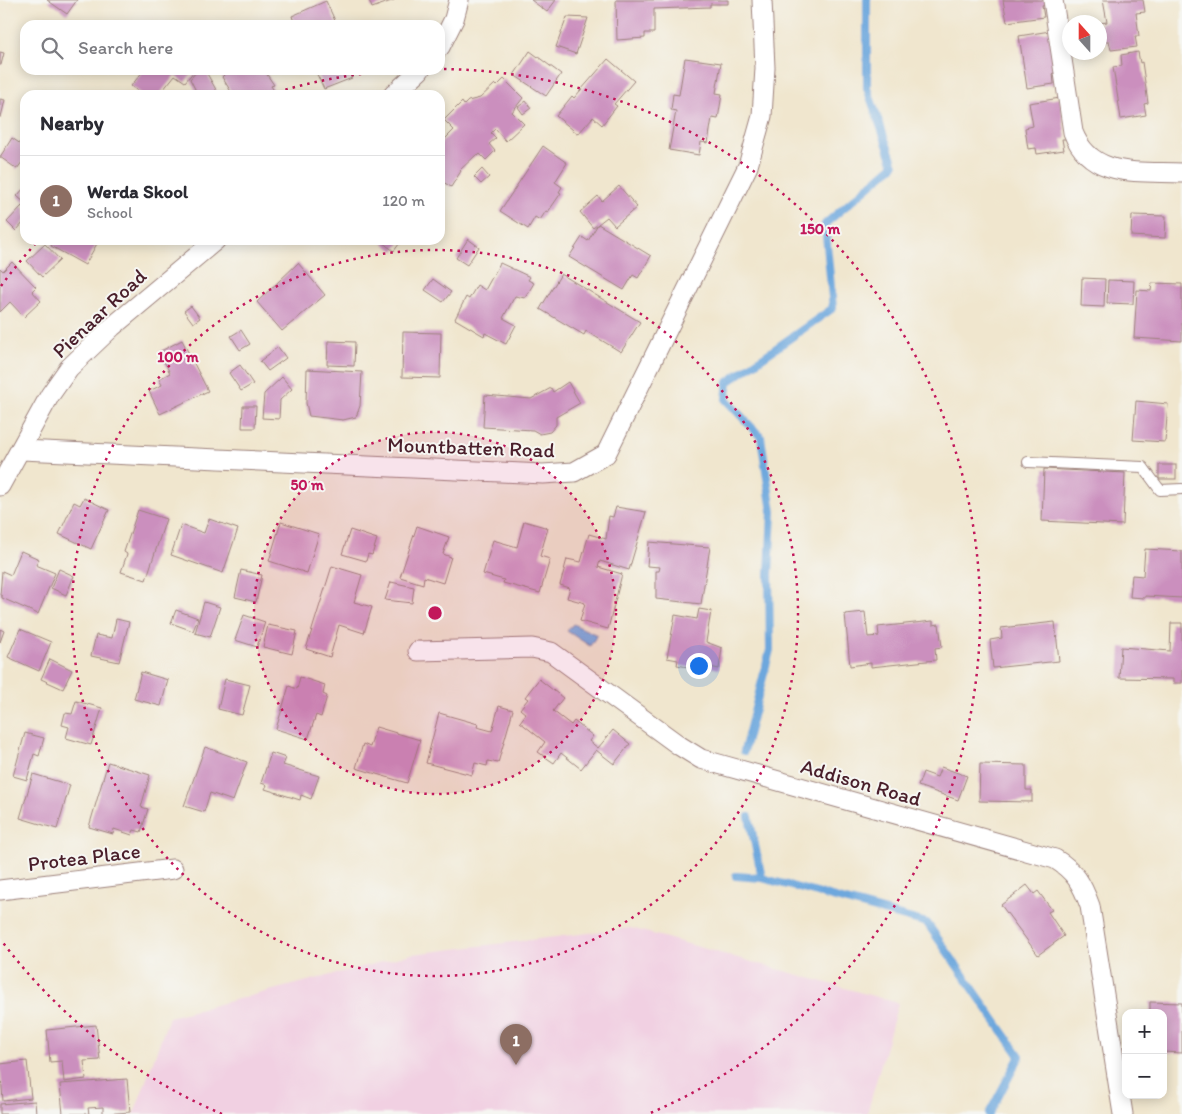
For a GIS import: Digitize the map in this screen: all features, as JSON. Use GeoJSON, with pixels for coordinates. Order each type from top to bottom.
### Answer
{"type":"FeatureCollection","features":[{"type":"Feature","properties":{"kind":"street"},"geometry":{"type":"LineString","coordinates":[[445,37],[454,19],[459,0]]}},
{"type":"Feature","properties":{"kind":"street","name":"Mountbatten Road"},"geometry":{"type":"LineString","coordinates":[[22,450],[543,474],[574,472],[606,454],[748,166],[762,116],[765,68],[762,0]]}},
{"type":"Feature","properties":{"kind":"street"},"geometry":{"type":"LineString","coordinates":[[1053,0],[1073,132],[1078,145],[1086,155],[1100,165],[1115,169],[1182,173]]}},
{"type":"Feature","properties":{"kind":"street"},"geometry":{"type":"LineString","coordinates":[[398,90],[415,75]]}},
{"type":"Feature","properties":{"kind":"street","name":"Pienaar Road"},"geometry":{"type":"LineString","coordinates":[[0,486],[22,450],[50,396],[69,368],[112,327],[210,245]]}},
{"type":"Feature","properties":{"kind":"street","name":"Addison Road"},"geometry":{"type":"LineString","coordinates":[[418,651],[532,648],[550,652],[680,746],[701,759],[1055,859],[1068,867],[1078,878],[1090,906],[1123,1114]]}},
{"type":"Feature","properties":{"kind":"street","name":"Protea Place"},"geometry":{"type":"LineString","coordinates":[[0,890],[173,869]]}},
{"type":"Feature","properties":{"kind":"lane"},"geometry":{"type":"LineString","coordinates":[[1028,462],[1143,467],[1160,490],[1182,490]]}},
{"type":"Feature","properties":{"kind":"shaded area"},"geometry":{"type":"Polygon","coordinates":[[[631,928],[898,1003],[867,1114],[134,1114],[169,1017],[412,954],[631,928]]]}},
{"type":"Feature","properties":{"kind":"water"},"geometry":{"type":"Polygon","coordinates":[[[573,624],[597,635],[590,646],[567,631],[573,624]]]}},
{"type":"Feature","properties":{"kind":"building"},"geometry":{"type":"Polygon","coordinates":[[[47,0],[77,0],[67,14],[47,0]]]}},
{"type":"Feature","properties":{"kind":"building"},"geometry":{"type":"Polygon","coordinates":[[[369,0],[394,0],[372,8],[369,0]]]}},
{"type":"Feature","properties":{"kind":"building"},"geometry":{"type":"Polygon","coordinates":[[[531,0],[556,0],[547,12],[531,0]]]}},
{"type":"Feature","properties":{"kind":"building"},"geometry":{"type":"Polygon","coordinates":[[[616,0],[728,0],[728,4],[710,4],[710,7],[654,9],[654,33],[645,33],[645,38],[617,40],[616,0]]]}},
{"type":"Feature","properties":{"kind":"building"},"geometry":{"type":"Polygon","coordinates":[[[1003,0],[1046,0],[1046,5],[1042,6],[1044,17],[1007,22],[1003,0]]]}},
{"type":"Feature","properties":{"kind":"building"},"geometry":{"type":"Polygon","coordinates":[[[1103,0],[1143,0],[1145,12],[1136,13],[1139,36],[1135,36],[1137,47],[1111,50],[1109,41],[1107,41],[1103,0]]]}},
{"type":"Feature","properties":{"kind":"building"},"geometry":{"type":"Polygon","coordinates":[[[326,1],[335,20],[293,20],[292,16],[326,1]]]}},
{"type":"Feature","properties":{"kind":"building"},"geometry":{"type":"Polygon","coordinates":[[[567,17],[588,18],[576,54],[556,47],[567,17]]]}},
{"type":"Feature","properties":{"kind":"building"},"geometry":{"type":"Polygon","coordinates":[[[1050,31],[1056,73],[1053,73],[1054,84],[1027,88],[1019,36],[1050,31]]]}},
{"type":"Feature","properties":{"kind":"building"},"geometry":{"type":"Polygon","coordinates":[[[530,51],[561,74],[546,96],[514,75],[530,51]]]}},
{"type":"Feature","properties":{"kind":"building"},"geometry":{"type":"Polygon","coordinates":[[[0,52],[4,53],[1,65],[0,65],[0,52]]]}},
{"type":"Feature","properties":{"kind":"building"},"geometry":{"type":"Polygon","coordinates":[[[1138,52],[1140,63],[1142,62],[1148,103],[1144,104],[1146,115],[1121,119],[1113,67],[1122,66],[1121,55],[1138,52]]]}},
{"type":"Feature","properties":{"kind":"building"},"geometry":{"type":"Polygon","coordinates":[[[685,58],[721,63],[716,93],[722,94],[718,119],[712,118],[708,143],[701,142],[699,155],[669,150],[676,111],[671,110],[673,94],[679,95],[685,58]]]}},
{"type":"Feature","properties":{"kind":"building"},"geometry":{"type":"Polygon","coordinates":[[[608,59],[634,81],[614,104],[617,106],[602,125],[593,117],[578,134],[556,116],[572,96],[574,98],[608,59]]]}},
{"type":"Feature","properties":{"kind":"building"},"geometry":{"type":"Polygon","coordinates":[[[140,75],[175,75],[163,90],[136,90],[131,86],[140,75]]]}},
{"type":"Feature","properties":{"kind":"building"},"geometry":{"type":"Polygon","coordinates":[[[175,75],[191,75],[185,82],[175,75]]]}},
{"type":"Feature","properties":{"kind":"building"},"geometry":{"type":"Polygon","coordinates":[[[194,75],[208,75],[216,90],[196,90],[190,79],[194,75]]]}},
{"type":"Feature","properties":{"kind":"building"},"geometry":{"type":"Polygon","coordinates":[[[224,75],[267,75],[274,85],[271,86],[274,90],[230,90],[222,77],[224,75]]]}},
{"type":"Feature","properties":{"kind":"building"},"geometry":{"type":"Polygon","coordinates":[[[317,75],[350,75],[352,78],[324,89],[317,75]]]}},
{"type":"Feature","properties":{"kind":"building"},"geometry":{"type":"Polygon","coordinates":[[[504,79],[523,98],[512,112],[524,124],[506,141],[495,129],[491,133],[496,138],[489,144],[495,151],[486,160],[480,154],[476,155],[460,170],[451,187],[445,183],[445,139],[454,130],[445,119],[462,102],[464,105],[468,101],[480,98],[495,84],[497,86],[504,79]]]}},
{"type":"Feature","properties":{"kind":"building"},"geometry":{"type":"Polygon","coordinates":[[[1060,98],[1066,139],[1062,139],[1064,150],[1037,154],[1036,148],[1028,149],[1025,128],[1033,126],[1029,103],[1060,98]]]}},
{"type":"Feature","properties":{"kind":"building"},"geometry":{"type":"Polygon","coordinates":[[[0,99],[5,100],[1,117],[0,117],[0,99]]]}},
{"type":"Feature","properties":{"kind":"building"},"geometry":{"type":"Polygon","coordinates":[[[526,101],[531,108],[523,114],[518,107],[526,101]]]}},
{"type":"Feature","properties":{"kind":"building"},"geometry":{"type":"Polygon","coordinates":[[[12,138],[20,144],[20,165],[17,169],[0,157],[12,138]]]}},
{"type":"Feature","properties":{"kind":"building"},"geometry":{"type":"Polygon","coordinates":[[[543,146],[567,163],[555,182],[562,187],[559,192],[561,193],[548,212],[546,211],[540,220],[535,217],[528,229],[500,211],[543,146]]]}},
{"type":"Feature","properties":{"kind":"building"},"geometry":{"type":"Polygon","coordinates":[[[482,169],[489,177],[481,184],[474,177],[482,169]]]}},
{"type":"Feature","properties":{"kind":"building"},"geometry":{"type":"Polygon","coordinates":[[[619,186],[637,207],[615,226],[607,217],[593,228],[580,212],[598,196],[602,201],[619,186]]]}},
{"type":"Feature","properties":{"kind":"building"},"geometry":{"type":"Polygon","coordinates":[[[20,208],[20,227],[16,231],[7,222],[20,208]]]}},
{"type":"Feature","properties":{"kind":"building"},"geometry":{"type":"Polygon","coordinates":[[[1132,215],[1166,216],[1165,238],[1131,236],[1132,215]]]}},
{"type":"Feature","properties":{"kind":"building"},"geometry":{"type":"Polygon","coordinates":[[[598,224],[651,256],[638,278],[633,275],[624,290],[569,257],[582,237],[588,241],[598,224]]]}},
{"type":"Feature","properties":{"kind":"building"},"geometry":{"type":"Polygon","coordinates":[[[468,239],[479,247],[467,265],[456,258],[468,239]]]}},
{"type":"Feature","properties":{"kind":"building"},"geometry":{"type":"Polygon","coordinates":[[[44,245],[60,260],[42,277],[27,261],[44,245]]]}},
{"type":"Feature","properties":{"kind":"building"},"geometry":{"type":"Polygon","coordinates":[[[52,245],[96,245],[85,265],[52,245]]]}},
{"type":"Feature","properties":{"kind":"building"},"geometry":{"type":"Polygon","coordinates":[[[386,245],[398,245],[394,251],[386,245]]]}},
{"type":"Feature","properties":{"kind":"building"},"geometry":{"type":"Polygon","coordinates":[[[12,262],[36,287],[32,291],[41,301],[24,317],[10,302],[0,312],[0,268],[3,271],[12,262]]]}},
{"type":"Feature","properties":{"kind":"building"},"geometry":{"type":"Polygon","coordinates":[[[298,263],[325,295],[282,331],[257,302],[298,263]]]}},
{"type":"Feature","properties":{"kind":"building"},"geometry":{"type":"Polygon","coordinates":[[[500,263],[530,277],[528,280],[534,283],[525,298],[515,296],[503,318],[516,325],[506,344],[485,333],[484,336],[455,319],[466,297],[469,299],[477,285],[485,290],[500,263]]]}},
{"type":"Feature","properties":{"kind":"building"},"geometry":{"type":"Polygon","coordinates":[[[561,274],[640,322],[621,352],[586,331],[584,335],[540,309],[561,274]]]}},
{"type":"Feature","properties":{"kind":"building"},"geometry":{"type":"Polygon","coordinates":[[[1082,278],[1105,279],[1104,307],[1081,306],[1082,278]]]}},
{"type":"Feature","properties":{"kind":"building"},"geometry":{"type":"Polygon","coordinates":[[[433,279],[451,292],[443,302],[425,290],[433,279]]]}},
{"type":"Feature","properties":{"kind":"building"},"geometry":{"type":"Polygon","coordinates":[[[1108,280],[1134,281],[1133,304],[1107,303],[1108,280]]]}},
{"type":"Feature","properties":{"kind":"building"},"geometry":{"type":"Polygon","coordinates":[[[1152,283],[1182,284],[1182,341],[1134,338],[1137,290],[1151,291],[1152,283]]]}},
{"type":"Feature","properties":{"kind":"building"},"geometry":{"type":"Polygon","coordinates":[[[191,306],[200,318],[193,323],[184,311],[191,306]]]}},
{"type":"Feature","properties":{"kind":"building"},"geometry":{"type":"Polygon","coordinates":[[[241,330],[250,344],[240,350],[231,336],[241,330]]]}},
{"type":"Feature","properties":{"kind":"building"},"geometry":{"type":"Polygon","coordinates":[[[403,332],[441,333],[440,378],[402,377],[403,332]]]}},
{"type":"Feature","properties":{"kind":"building"},"geometry":{"type":"Polygon","coordinates":[[[182,340],[208,391],[160,414],[149,391],[162,385],[159,379],[170,373],[159,352],[182,340]]]}},
{"type":"Feature","properties":{"kind":"building"},"geometry":{"type":"Polygon","coordinates":[[[328,341],[355,342],[354,366],[327,365],[328,341]]]}},
{"type":"Feature","properties":{"kind":"building"},"geometry":{"type":"Polygon","coordinates":[[[278,347],[286,358],[268,371],[260,361],[278,347]]]}},
{"type":"Feature","properties":{"kind":"building"},"geometry":{"type":"Polygon","coordinates":[[[240,365],[253,384],[241,391],[229,373],[240,365]]]}},
{"type":"Feature","properties":{"kind":"building"},"geometry":{"type":"Polygon","coordinates":[[[307,369],[362,372],[360,406],[356,417],[343,420],[309,416],[306,403],[307,369]]]}},
{"type":"Feature","properties":{"kind":"building"},"geometry":{"type":"Polygon","coordinates":[[[282,377],[292,389],[280,400],[279,419],[262,418],[264,394],[282,377]]]}},
{"type":"Feature","properties":{"kind":"building"},"geometry":{"type":"Polygon","coordinates":[[[568,382],[580,403],[556,417],[556,425],[550,432],[540,434],[533,430],[483,427],[485,395],[531,399],[551,388],[553,392],[568,382]]]}},
{"type":"Feature","properties":{"kind":"building"},"geometry":{"type":"Polygon","coordinates":[[[1136,401],[1168,404],[1165,442],[1133,440],[1136,401]]]}},
{"type":"Feature","properties":{"kind":"building"},"geometry":{"type":"Polygon","coordinates":[[[243,406],[256,406],[255,428],[242,428],[243,406]]]}},
{"type":"Feature","properties":{"kind":"building"},"geometry":{"type":"Polygon","coordinates":[[[1159,465],[1176,465],[1176,479],[1159,479],[1159,465]]]}},
{"type":"Feature","properties":{"kind":"building"},"geometry":{"type":"Polygon","coordinates":[[[1044,469],[1125,473],[1123,525],[1042,521],[1044,469]]]}},
{"type":"Feature","properties":{"kind":"building"},"geometry":{"type":"Polygon","coordinates":[[[84,498],[109,510],[91,549],[59,534],[74,502],[80,505],[84,498]]]}},
{"type":"Feature","properties":{"kind":"building"},"geometry":{"type":"Polygon","coordinates":[[[616,507],[646,512],[629,570],[600,561],[598,567],[622,574],[608,629],[580,621],[585,603],[567,598],[570,588],[560,585],[567,559],[581,562],[589,534],[606,539],[609,516],[613,517],[616,507]]]}},
{"type":"Feature","properties":{"kind":"building"},"geometry":{"type":"Polygon","coordinates":[[[138,510],[166,519],[146,580],[121,572],[127,554],[124,552],[138,510]]]}},
{"type":"Feature","properties":{"kind":"building"},"geometry":{"type":"Polygon","coordinates":[[[209,519],[238,529],[223,573],[171,555],[181,525],[204,533],[209,519]]]}},
{"type":"Feature","properties":{"kind":"building"},"geometry":{"type":"Polygon","coordinates":[[[524,521],[548,528],[540,556],[550,559],[540,593],[503,583],[504,580],[483,574],[493,540],[517,547],[524,521]]]}},
{"type":"Feature","properties":{"kind":"building"},"geometry":{"type":"Polygon","coordinates":[[[281,522],[319,534],[307,573],[269,561],[281,522]]]}},
{"type":"Feature","properties":{"kind":"building"},"geometry":{"type":"Polygon","coordinates":[[[417,526],[449,537],[443,554],[451,557],[443,583],[424,577],[423,584],[400,577],[417,526]]]}},
{"type":"Feature","properties":{"kind":"building"},"geometry":{"type":"Polygon","coordinates":[[[350,530],[377,539],[372,555],[368,554],[366,561],[342,554],[350,530]]]}},
{"type":"Feature","properties":{"kind":"building"},"geometry":{"type":"Polygon","coordinates":[[[649,542],[710,547],[701,604],[656,599],[656,571],[659,571],[660,567],[647,566],[649,542]]]}},
{"type":"Feature","properties":{"kind":"building"},"geometry":{"type":"Polygon","coordinates":[[[1145,549],[1182,551],[1182,598],[1130,597],[1132,575],[1143,576],[1145,549]]]}},
{"type":"Feature","properties":{"kind":"building"},"geometry":{"type":"Polygon","coordinates":[[[21,551],[39,559],[36,565],[55,573],[38,614],[2,598],[0,595],[2,571],[11,575],[21,551]]]}},
{"type":"Feature","properties":{"kind":"building"},"geometry":{"type":"Polygon","coordinates":[[[332,566],[362,575],[354,602],[372,607],[364,633],[339,625],[330,657],[306,649],[332,566]]]}},
{"type":"Feature","properties":{"kind":"building"},"geometry":{"type":"Polygon","coordinates":[[[59,569],[74,576],[66,595],[51,588],[59,569]]]}},
{"type":"Feature","properties":{"kind":"building"},"geometry":{"type":"Polygon","coordinates":[[[241,570],[262,575],[256,602],[235,597],[241,570]]]}},
{"type":"Feature","properties":{"kind":"building"},"geometry":{"type":"Polygon","coordinates":[[[391,582],[414,587],[412,603],[385,600],[391,582]]]}},
{"type":"Feature","properties":{"kind":"building"},"geometry":{"type":"Polygon","coordinates":[[[204,602],[220,607],[210,637],[195,633],[204,602]]]}},
{"type":"Feature","properties":{"kind":"building"},"geometry":{"type":"Polygon","coordinates":[[[699,609],[711,611],[706,642],[722,648],[719,669],[710,667],[709,671],[677,665],[678,660],[667,658],[675,615],[697,619],[699,609]]]}},
{"type":"Feature","properties":{"kind":"building"},"geometry":{"type":"Polygon","coordinates":[[[176,610],[198,618],[193,631],[171,623],[176,610]]]}},
{"type":"Feature","properties":{"kind":"building"},"geometry":{"type":"Polygon","coordinates":[[[865,612],[868,637],[879,636],[878,627],[933,621],[933,625],[939,624],[942,647],[935,648],[936,660],[871,667],[871,663],[850,666],[845,614],[865,612]]]}},
{"type":"Feature","properties":{"kind":"building"},"geometry":{"type":"Polygon","coordinates":[[[244,615],[265,622],[257,647],[235,640],[244,615]]]}},
{"type":"Feature","properties":{"kind":"building"},"geometry":{"type":"Polygon","coordinates":[[[116,619],[129,622],[119,662],[91,656],[96,635],[112,638],[116,619]]]}},
{"type":"Feature","properties":{"kind":"building"},"geometry":{"type":"Polygon","coordinates":[[[1055,622],[1059,661],[993,668],[990,640],[1002,638],[1001,628],[1055,622]]]}},
{"type":"Feature","properties":{"kind":"building"},"geometry":{"type":"Polygon","coordinates":[[[1171,623],[1182,623],[1182,683],[1173,683],[1173,679],[1119,678],[1121,647],[1170,651],[1171,623]]]}},
{"type":"Feature","properties":{"kind":"building"},"geometry":{"type":"Polygon","coordinates":[[[268,625],[297,631],[292,654],[263,647],[268,625]]]}},
{"type":"Feature","properties":{"kind":"building"},"geometry":{"type":"Polygon","coordinates":[[[0,629],[4,631],[0,642],[0,629]]]}},
{"type":"Feature","properties":{"kind":"building"},"geometry":{"type":"Polygon","coordinates":[[[20,629],[51,642],[39,671],[8,657],[20,629]]]}},
{"type":"Feature","properties":{"kind":"building"},"geometry":{"type":"Polygon","coordinates":[[[50,659],[72,670],[63,689],[41,679],[50,659]]]}},
{"type":"Feature","properties":{"kind":"building"},"geometry":{"type":"Polygon","coordinates":[[[141,672],[168,680],[161,706],[134,699],[141,672]]]}},
{"type":"Feature","properties":{"kind":"building"},"geometry":{"type":"Polygon","coordinates":[[[300,677],[325,685],[323,694],[327,696],[321,717],[316,715],[308,739],[276,729],[289,686],[297,689],[300,677]]]}},
{"type":"Feature","properties":{"kind":"building"},"geometry":{"type":"Polygon","coordinates":[[[225,679],[250,685],[242,715],[218,709],[225,679]]]}},
{"type":"Feature","properties":{"kind":"building"},"geometry":{"type":"Polygon","coordinates":[[[539,679],[563,698],[553,711],[571,725],[574,721],[593,736],[589,741],[598,748],[613,730],[630,744],[614,764],[596,750],[581,769],[561,753],[554,763],[538,752],[545,742],[520,722],[526,714],[520,709],[528,699],[525,697],[539,679]]]}},
{"type":"Feature","properties":{"kind":"building"},"geometry":{"type":"Polygon","coordinates":[[[76,701],[102,708],[91,745],[66,738],[69,727],[62,725],[65,713],[72,714],[76,701]]]}},
{"type":"Feature","properties":{"kind":"building"},"geometry":{"type":"Polygon","coordinates":[[[499,706],[513,710],[498,763],[488,761],[487,766],[475,763],[472,775],[426,763],[439,713],[478,724],[477,727],[492,731],[499,706]]]}},
{"type":"Feature","properties":{"kind":"building"},"geometry":{"type":"Polygon","coordinates":[[[376,727],[420,740],[407,783],[356,768],[363,744],[370,747],[376,727]]]}},
{"type":"Feature","properties":{"kind":"building"},"geometry":{"type":"Polygon","coordinates":[[[25,733],[44,738],[39,756],[34,754],[27,780],[13,776],[25,733]]]}},
{"type":"Feature","properties":{"kind":"building"},"geometry":{"type":"Polygon","coordinates":[[[205,747],[247,762],[233,801],[210,793],[204,812],[184,806],[205,747]]]}},
{"type":"Feature","properties":{"kind":"building"},"geometry":{"type":"Polygon","coordinates":[[[271,753],[286,758],[283,765],[319,776],[311,799],[301,795],[300,800],[265,789],[267,785],[261,783],[271,753]]]}},
{"type":"Feature","properties":{"kind":"building"},"geometry":{"type":"Polygon","coordinates":[[[108,762],[150,775],[141,807],[148,809],[141,832],[134,830],[132,835],[114,829],[113,834],[89,827],[108,762]]]}},
{"type":"Feature","properties":{"kind":"building"},"geometry":{"type":"Polygon","coordinates":[[[980,764],[1026,765],[1026,790],[1032,790],[1032,802],[979,801],[980,764]]]}},
{"type":"Feature","properties":{"kind":"building"},"geometry":{"type":"Polygon","coordinates":[[[941,767],[967,776],[958,800],[918,786],[923,772],[937,777],[941,767]]]}},
{"type":"Feature","properties":{"kind":"building"},"geometry":{"type":"Polygon","coordinates":[[[33,774],[70,785],[57,829],[20,818],[33,774]]]}},
{"type":"Feature","properties":{"kind":"building"},"geometry":{"type":"Polygon","coordinates":[[[1027,885],[1034,894],[1038,891],[1052,910],[1048,912],[1064,936],[1038,955],[1001,905],[1027,885]]]}},
{"type":"Feature","properties":{"kind":"building"},"geometry":{"type":"Polygon","coordinates":[[[1150,1002],[1182,1003],[1182,1053],[1167,1052],[1167,1009],[1150,1009],[1150,1002]]]}},
{"type":"Feature","properties":{"kind":"building"},"geometry":{"type":"Polygon","coordinates":[[[96,1025],[100,1060],[84,1061],[86,1079],[64,1082],[62,1061],[50,1062],[47,1030],[96,1025]]]}},
{"type":"Feature","properties":{"kind":"building"},"geometry":{"type":"Polygon","coordinates":[[[27,1061],[31,1098],[3,1101],[0,1064],[27,1061]]]}},
{"type":"Feature","properties":{"kind":"building"},"geometry":{"type":"Polygon","coordinates":[[[127,1079],[130,1112],[103,1114],[103,1107],[88,1108],[89,1114],[63,1114],[60,1084],[127,1079]]]}},
{"type":"Feature","properties":{"kind":"building"},"geometry":{"type":"Polygon","coordinates":[[[35,1101],[36,1114],[0,1114],[0,1104],[35,1101]]]}},
{"type":"Feature","properties":{"kind":"waterway"},"geometry":{"type":"LineString","coordinates":[[744,751],[770,650],[769,574],[772,512],[761,437],[726,400],[728,382],[833,308],[825,224],[894,165],[867,88],[867,0]]}},
{"type":"Feature","properties":{"kind":"waterway"},"geometry":{"type":"LineString","coordinates":[[749,817],[762,878]]}},
{"type":"Feature","properties":{"kind":"waterway"},"geometry":{"type":"LineString","coordinates":[[736,876],[762,878],[927,923],[1020,1056],[989,1114]]}},
{"type":"Feature","properties":{"kind":"place","name":"Werda Skool"},"geometry":{"type":"Point","coordinates":[516,1065]}}]}
